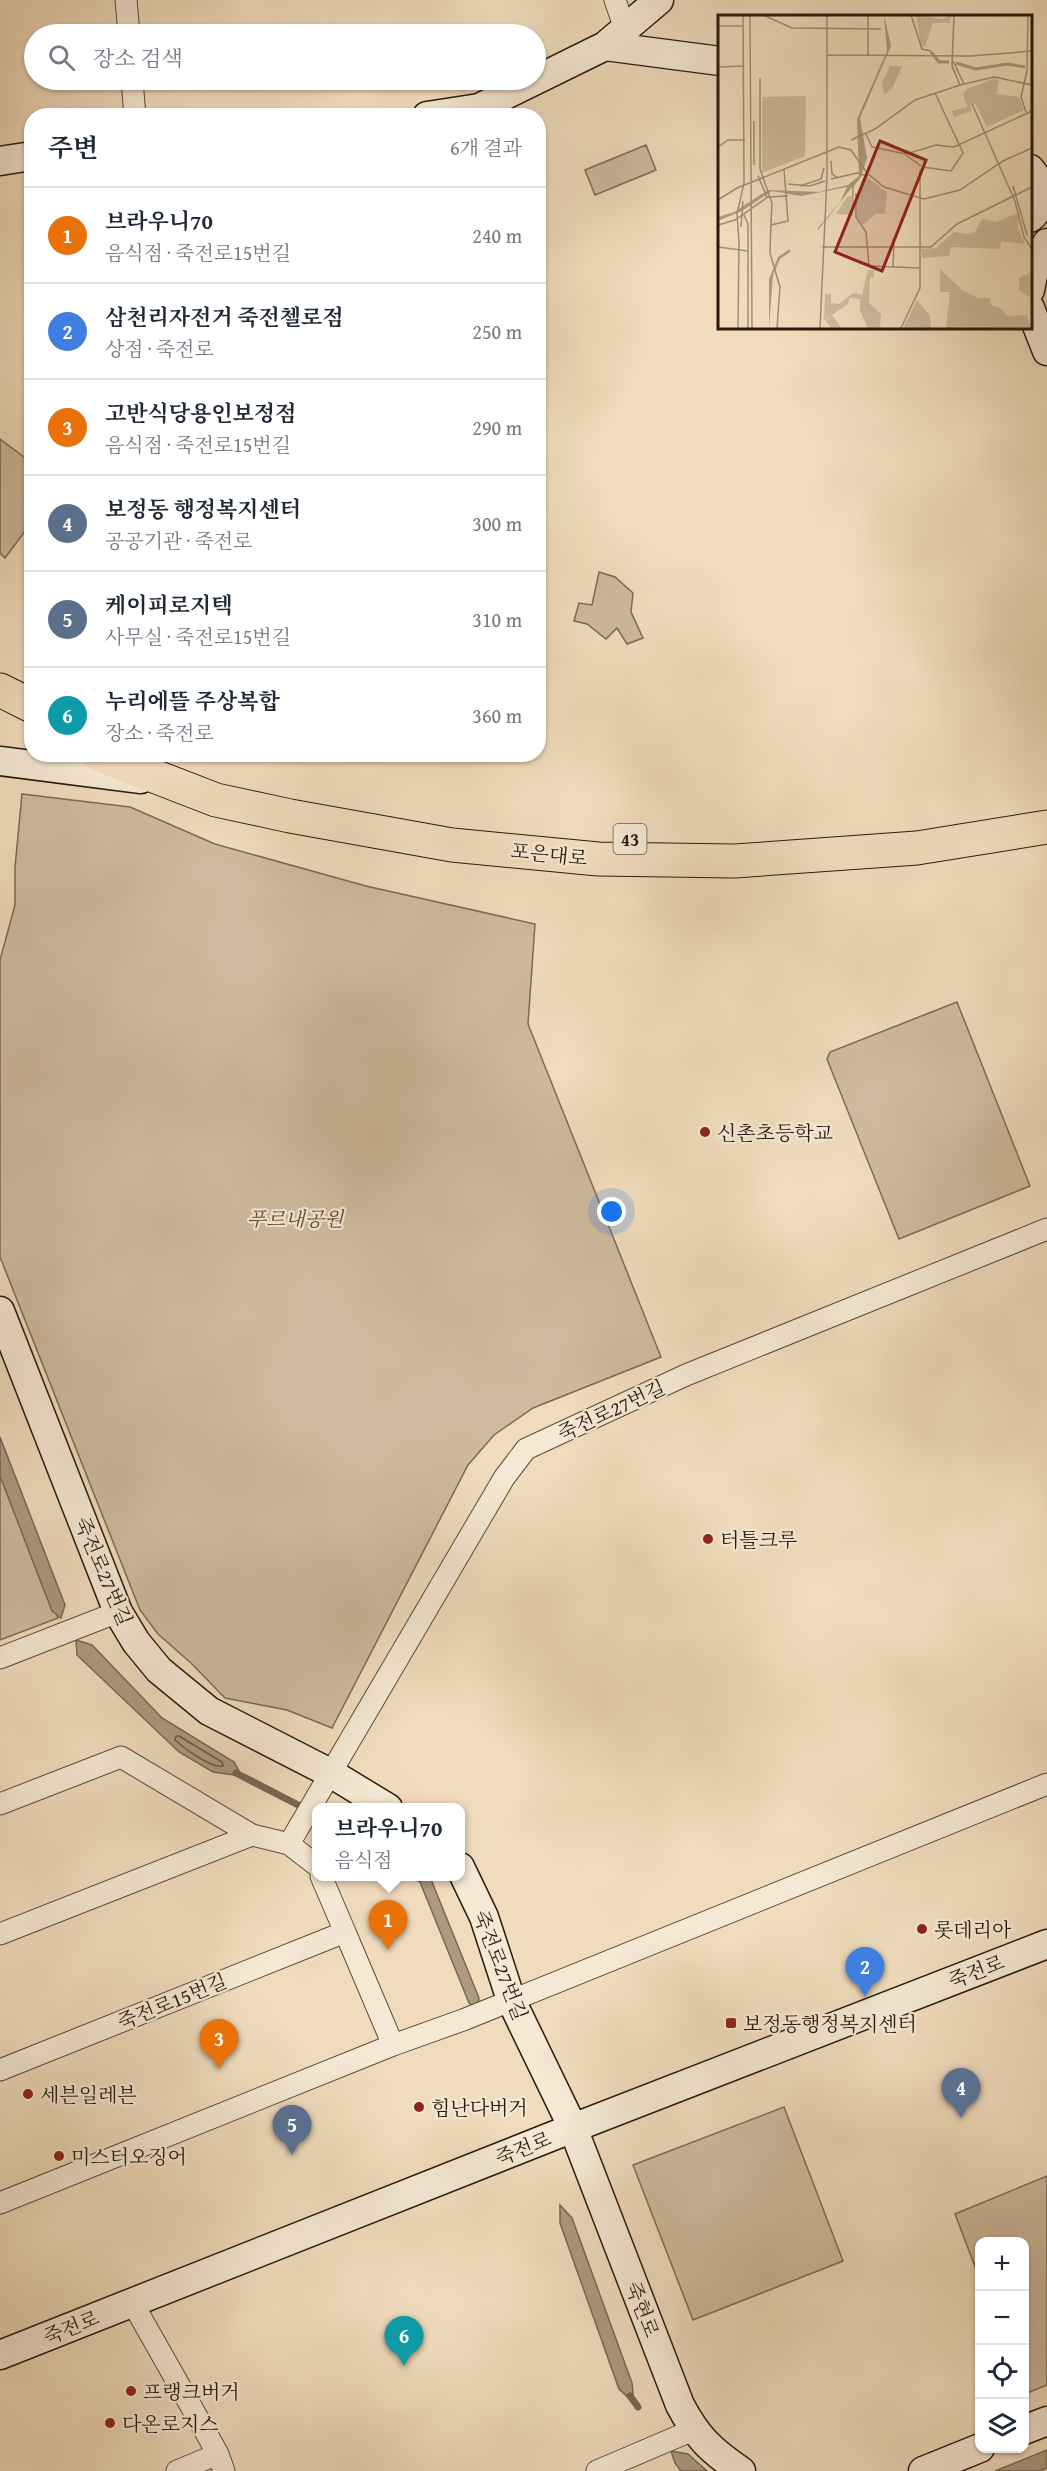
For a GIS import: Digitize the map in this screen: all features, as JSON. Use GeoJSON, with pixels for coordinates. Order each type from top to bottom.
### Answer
{"type":"FeatureCollection","features":[{"type":"Feature","properties":{"kind":"highway"},"geometry":{"type":"LineString","coordinates":[[0,690],[24,702]]}},
{"type":"Feature","properties":{"kind":"highway"},"geometry":{"type":"LineString","coordinates":[[0,713],[24,724]]}},
{"type":"Feature","properties":{"kind":"highway","name":"포은대로"},"geometry":{"type":"LineString","coordinates":[[131,762],[289,795],[451,824],[597,838],[734,840],[916,826],[1047,805]]}},
{"type":"Feature","properties":{"kind":"highway","name":"포은대로"},"geometry":{"type":"LineString","coordinates":[[156,768],[216,800],[290,816],[452,845],[598,859],[735,861],[917,848],[1047,827]]}},
{"type":"Feature","properties":{"kind":"street"},"geometry":{"type":"LineString","coordinates":[[126,0],[128,24]]}},
{"type":"Feature","properties":{"kind":"street"},"geometry":{"type":"LineString","coordinates":[[615,0],[615,37]]}},
{"type":"Feature","properties":{"kind":"street"},"geometry":{"type":"LineString","coordinates":[[546,73],[615,37],[659,0]]}},
{"type":"Feature","properties":{"kind":"street"},"geometry":{"type":"LineString","coordinates":[[615,37],[718,61]]}},
{"type":"Feature","properties":{"kind":"street"},"geometry":{"type":"LineString","coordinates":[[133,90],[134,108]]}},
{"type":"Feature","properties":{"kind":"street"},"geometry":{"type":"LineString","coordinates":[[479,108],[513,90]]}},
{"type":"Feature","properties":{"kind":"street"},"geometry":{"type":"LineString","coordinates":[[0,161],[24,157]]}},
{"type":"Feature","properties":{"kind":"street"},"geometry":{"type":"LineString","coordinates":[[1032,166],[1047,162]]}},
{"type":"Feature","properties":{"kind":"street"},"geometry":{"type":"LineString","coordinates":[[1032,170],[1041,188],[1041,201],[1032,215]]}},
{"type":"Feature","properties":{"kind":"street"},"geometry":{"type":"LineString","coordinates":[[1032,280],[1035,265],[1047,243]]}},
{"type":"Feature","properties":{"kind":"street"},"geometry":{"type":"LineString","coordinates":[[1032,313],[1047,351]]}},
{"type":"Feature","properties":{"kind":"street"},"geometry":{"type":"LineString","coordinates":[[0,761],[41,767],[156,768]]}},
{"type":"Feature","properties":{"kind":"street","name":"죽전로27번길"},"geometry":{"type":"LineString","coordinates":[[332,1774],[504,1478],[526,1449],[686,1375],[1047,1229]]}},
{"type":"Feature","properties":{"kind":"street","name":"죽전로27번길"},"geometry":{"type":"LineString","coordinates":[[0,1311],[118,1612],[136,1642],[159,1670],[209,1711],[332,1774],[380,1803]]}},
{"type":"Feature","properties":{"kind":"street"},"geometry":{"type":"LineString","coordinates":[[0,1658],[118,1612]]}},
{"type":"Feature","properties":{"kind":"street"},"geometry":{"type":"LineString","coordinates":[[0,1804],[121,1757],[252,1835],[292,1841],[312,1861]]}},
{"type":"Feature","properties":{"kind":"street"},"geometry":{"type":"LineString","coordinates":[[315,1803],[332,1774]]}},
{"type":"Feature","properties":{"kind":"street"},"geometry":{"type":"LineString","coordinates":[[0,2203],[1047,1784]]}},
{"type":"Feature","properties":{"kind":"street"},"geometry":{"type":"LineString","coordinates":[[292,1841],[312,1808]]}},
{"type":"Feature","properties":{"kind":"street"},"geometry":{"type":"LineString","coordinates":[[0,1934],[252,1835]]}},
{"type":"Feature","properties":{"kind":"street","name":"죽전로27번길"},"geometry":{"type":"LineString","coordinates":[[465,1877],[484,1917],[511,2000],[573,2128]]}},
{"type":"Feature","properties":{"kind":"street"},"geometry":{"type":"LineString","coordinates":[[323,1881],[393,2045]]}},
{"type":"Feature","properties":{"kind":"street","name":"죽전로15번길"},"geometry":{"type":"LineString","coordinates":[[0,2070],[345,1932]]}},
{"type":"Feature","properties":{"kind":"street","name":"죽전로"},"geometry":{"type":"LineString","coordinates":[[0,2355],[573,2128],[1047,1944]]}},
{"type":"Feature","properties":{"kind":"street","name":"죽현로"},"geometry":{"type":"LineString","coordinates":[[573,2128],[680,2404],[693,2430],[715,2452],[741,2471]]}},
{"type":"Feature","properties":{"kind":"street"},"geometry":{"type":"LineString","coordinates":[[132,2302],[221,2463],[177,2471]]}},
{"type":"Feature","properties":{"kind":"street"},"geometry":{"type":"LineString","coordinates":[[1029,2428],[1047,2421]]}},
{"type":"Feature","properties":{"kind":"street"},"geometry":{"type":"LineString","coordinates":[[597,2471],[693,2430]]}},
{"type":"Feature","properties":{"kind":"street"},"geometry":{"type":"LineString","coordinates":[[923,2471],[975,2450]]}},
{"type":"Feature","properties":{"kind":"green space"},"geometry":{"type":"Polygon","coordinates":[[[646,145],[656,170],[595,195],[585,170],[646,145]]]}},
{"type":"Feature","properties":{"kind":"green space"},"geometry":{"type":"Polygon","coordinates":[[[0,439],[24,457],[24,532],[5,558],[0,553],[0,439]]]}},
{"type":"Feature","properties":{"kind":"green space"},"geometry":{"type":"Polygon","coordinates":[[[599,572],[615,577],[633,593],[631,612],[643,638],[627,644],[617,628],[606,639],[587,624],[574,621],[579,603],[592,605],[599,572]]]}},
{"type":"Feature","properties":{"kind":"green space","name":"푸르내공원"},"geometry":{"type":"Polygon","coordinates":[[[22,794],[130,807],[215,844],[366,886],[535,924],[528,1024],[661,1357],[533,1408],[494,1435],[468,1465],[332,1728],[287,1710],[225,1698],[158,1634],[140,1610],[0,1257],[0,960],[15,905],[15,867],[22,794]]]}},
{"type":"Feature","properties":{"kind":"green space"},"geometry":{"type":"Polygon","coordinates":[[[957,1002],[1030,1186],[899,1239],[827,1059],[830,1052],[957,1002]]]}},
{"type":"Feature","properties":{"kind":"green space"},"geometry":{"type":"Polygon","coordinates":[[[0,1466],[58,1618],[0,1640],[0,1466]]]}},
{"type":"Feature","properties":{"kind":"green space"},"geometry":{"type":"Polygon","coordinates":[[[784,2107],[843,2261],[693,2320],[633,2165],[784,2107]]]}},
{"type":"Feature","properties":{"kind":"green space"},"geometry":{"type":"Polygon","coordinates":[[[1047,2176],[1047,2385],[1029,2392],[1029,2237],[975,2237],[975,2266],[955,2214],[1047,2176]]]}},
{"type":"Feature","properties":{"kind":"water"},"geometry":{"type":"Polygon","coordinates":[[[0,1437],[65,1605],[61,1618],[52,1611],[0,1476],[0,1437]]]}},
{"type":"Feature","properties":{"kind":"water"},"geometry":{"type":"Polygon","coordinates":[[[76,1640],[92,1645],[162,1718],[234,1762],[242,1776],[213,1772],[179,1752],[77,1655],[76,1640]]]}},
{"type":"Feature","properties":{"kind":"water"},"geometry":{"type":"Polygon","coordinates":[[[418,1881],[432,1881],[479,1998],[477,2009],[469,2003],[418,1881]]]}},
{"type":"Feature","properties":{"kind":"water"},"geometry":{"type":"Polygon","coordinates":[[[560,2205],[572,2218],[632,2383],[634,2403],[619,2389],[560,2223],[560,2205]]]}},
{"type":"Feature","properties":{"kind":"water"},"geometry":{"type":"Polygon","coordinates":[[[1047,2450],[1047,2468],[1040,2471],[995,2471],[1047,2450]]]}},
{"type":"Feature","properties":{"kind":"water"},"geometry":{"type":"Polygon","coordinates":[[[671,2451],[688,2454],[707,2471],[681,2471],[671,2451]]]}},
{"type":"Feature","properties":{"kind":"waterway"},"geometry":{"type":"LineString","coordinates":[[236,1773],[306,1809]]}},
{"type":"Feature","properties":{"kind":"waterway"},"geometry":{"type":"LineString","coordinates":[[630,2396],[638,2407]]}},
{"type":"Feature","properties":{"kind":"place","name":"신촌초등학교"},"geometry":{"type":"Point","coordinates":[705,1132]}},
{"type":"Feature","properties":{"kind":"place","name":"터틀크루"},"geometry":{"type":"Point","coordinates":[708,1539]}},
{"type":"Feature","properties":{"kind":"place","name":"롯데리아"},"geometry":{"type":"Point","coordinates":[922,1929]}},
{"type":"Feature","properties":{"kind":"place","name":"브라우니70"},"geometry":{"type":"Point","coordinates":[388,1950]}},
{"type":"Feature","properties":{"kind":"place","name":"삼천리자전거 죽전첼로점"},"geometry":{"type":"Point","coordinates":[865,1997]}},
{"type":"Feature","properties":{"kind":"place","name":"보정동행정복지센터"},"geometry":{"type":"Point","coordinates":[731,2023]}},
{"type":"Feature","properties":{"kind":"place","name":"고반식당용인보정점"},"geometry":{"type":"Point","coordinates":[219,2069]}},
{"type":"Feature","properties":{"kind":"place","name":"세븐일레븐"},"geometry":{"type":"Point","coordinates":[28,2094]}},
{"type":"Feature","properties":{"kind":"place","name":"힘난다버거"},"geometry":{"type":"Point","coordinates":[419,2107]}},
{"type":"Feature","properties":{"kind":"place","name":"보정동 행정복지센터"},"geometry":{"type":"Point","coordinates":[961,2118]}},
{"type":"Feature","properties":{"kind":"place","name":"케이피로지텍"},"geometry":{"type":"Point","coordinates":[292,2155]}},
{"type":"Feature","properties":{"kind":"place","name":"미스터오징어"},"geometry":{"type":"Point","coordinates":[59,2156]}},
{"type":"Feature","properties":{"kind":"place","name":"누리에뜰 주상복합"},"geometry":{"type":"Point","coordinates":[404,2366]}},
{"type":"Feature","properties":{"kind":"place","name":"프랭크버거"},"geometry":{"type":"Point","coordinates":[131,2391]}},
{"type":"Feature","properties":{"kind":"place","name":"다온로지스"},"geometry":{"type":"Point","coordinates":[110,2423]}}]}
